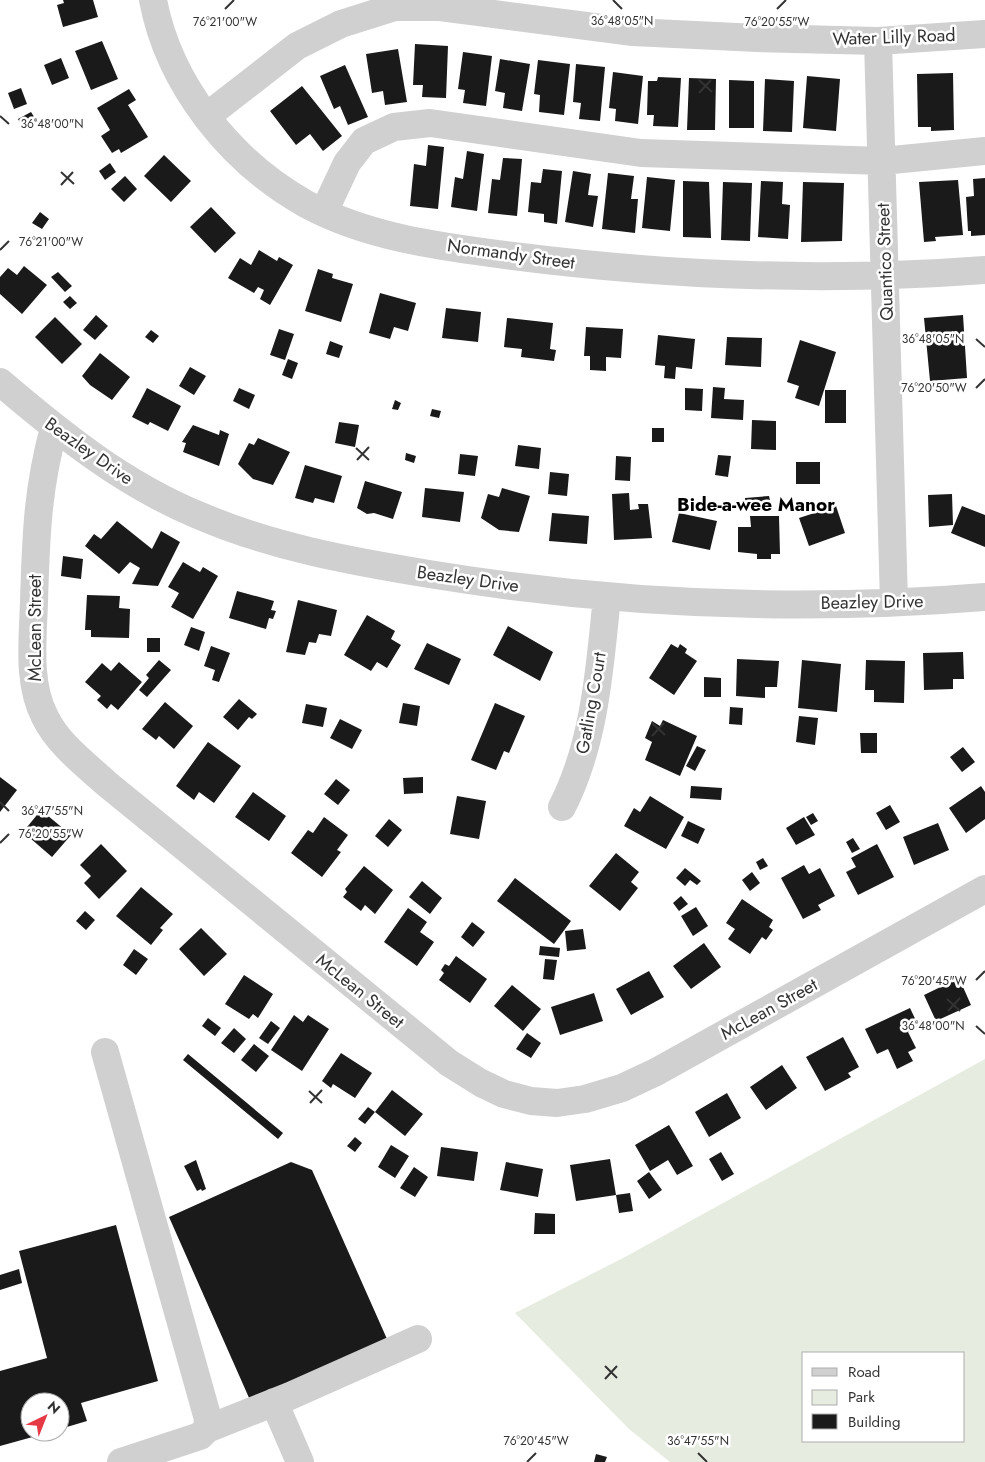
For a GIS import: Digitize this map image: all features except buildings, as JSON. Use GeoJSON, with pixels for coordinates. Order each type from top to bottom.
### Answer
{"type":"FeatureCollection","features":[{"type":"Feature","properties":{"kind":"street","name":"Normandy Street"},"geometry":{"type":"LineString","coordinates":[[153,0],[163,39],[182,82],[232,148],[306,204],[348,223],[378,233],[482,252],[598,267],[704,275],[800,276],[985,270]]}},
{"type":"Feature","properties":{"kind":"street","name":"Water Lilly Road"},"geometry":{"type":"LineString","coordinates":[[207,116],[297,46],[341,24],[395,7],[440,7],[633,32],[757,38],[878,41],[985,34]]}},
{"type":"Feature","properties":{"kind":"street","name":"Quantico Street"},"geometry":{"type":"LineString","coordinates":[[878,41],[894,602]]}},
{"type":"Feature","properties":{"kind":"street"},"geometry":{"type":"LineString","coordinates":[[324,212],[347,163],[364,141],[394,127],[430,123],[641,153],[882,161],[985,151]]}},
{"type":"Feature","properties":{"kind":"street","name":"Beazley Drive"},"geometry":{"type":"LineString","coordinates":[[0,382],[54,428],[96,460],[135,484],[197,515],[252,536],[303,551],[364,564],[479,582],[607,596],[730,602],[894,602],[985,598]]}},
{"type":"Feature","properties":{"kind":"street","name":"McLean Street"},"geometry":{"type":"LineString","coordinates":[[54,428],[43,468],[37,508],[32,647],[33,676],[37,699],[52,729],[65,745],[106,784],[449,1063],[481,1084],[504,1094],[531,1101],[558,1103],[622,1088],[656,1072],[985,889]]}},
{"type":"Feature","properties":{"kind":"street","name":"Gatling Court"},"geometry":{"type":"LineString","coordinates":[[562,807],[580,765],[587,733],[601,655],[607,596]]}},
{"type":"Feature","properties":{"kind":"street"},"geometry":{"type":"LineString","coordinates":[[105,1052],[208,1419],[207,1428]]}},
{"type":"Feature","properties":{"kind":"street"},"geometry":{"type":"LineString","coordinates":[[120,1462],[200,1436],[207,1428],[274,1402],[418,1339]]}},
{"type":"Feature","properties":{"kind":"street"},"geometry":{"type":"LineString","coordinates":[[274,1402],[300,1462]]}},
{"type":"Feature","properties":{"kind":"green space"},"geometry":{"type":"Polygon","coordinates":[[[985,1059],[985,1462],[670,1462],[629,1429],[515,1313],[625,1257],[985,1059]]]}},
{"type":"Feature","properties":{"kind":"district","name":"Bide-a-wee Manor"},"geometry":{"type":"Point","coordinates":[756,504]}}]}
